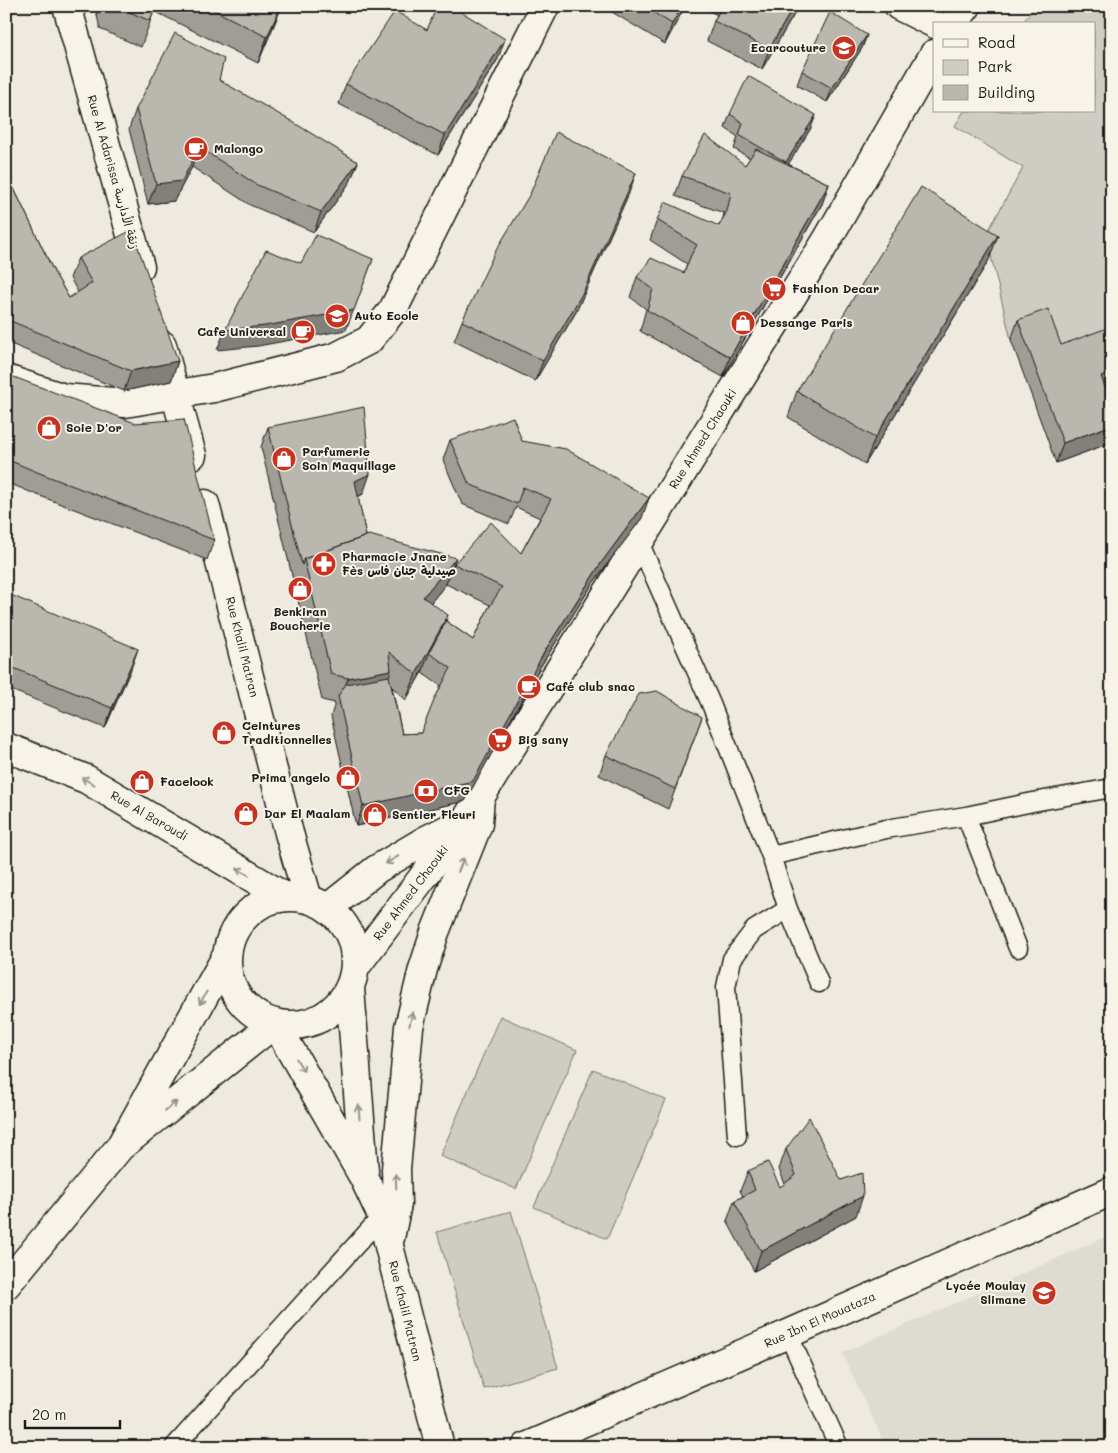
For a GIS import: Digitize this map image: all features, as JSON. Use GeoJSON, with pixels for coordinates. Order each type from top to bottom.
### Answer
{"type":"FeatureCollection","features":[{"type":"Feature","properties":{"kind":"street","name":"Rue Al Adarissa زنقة الأدارسة"},"geometry":{"type":"LineString","coordinates":[[67,6],[147,291]]}},
{"type":"Feature","properties":{"kind":"street"},"geometry":{"type":"LineString","coordinates":[[6,379],[64,398],[125,403],[214,388],[336,357],[369,340],[393,310],[545,6]]}},
{"type":"Feature","properties":{"kind":"street"},"geometry":{"type":"LineString","coordinates":[[899,6],[933,23]]}},
{"type":"Feature","properties":{"kind":"street"},"geometry":{"type":"LineString","coordinates":[[955,22],[967,6]]}},
{"type":"Feature","properties":{"kind":"street","name":"Rue Ahmed Chaouki"},"geometry":{"type":"LineString","coordinates":[[353,977],[466,820],[827,240],[933,56]]}},
{"type":"Feature","properties":{"kind":"street"},"geometry":{"type":"LineString","coordinates":[[155,319],[176,395]]}},
{"type":"Feature","properties":{"kind":"street","name":"Rue Khalil Matran"},"geometry":{"type":"LineString","coordinates":[[176,395],[307,901]]}},
{"type":"Feature","properties":{"kind":"street","name":"Rue Al Baroudi"},"geometry":{"type":"LineString","coordinates":[[6,747],[86,779],[307,901]]}},
{"type":"Feature","properties":{"kind":"street"},"geometry":{"type":"LineString","coordinates":[[388,1246],[397,1204],[396,1169],[409,1027],[423,969],[435,932],[478,824],[480,796]]}},
{"type":"Feature","properties":{"kind":"street","name":"Rue Ahmed Chaouki"},"geometry":{"type":"LineString","coordinates":[[307,901],[377,869],[426,840],[466,820]]}},
{"type":"Feature","properties":{"kind":"street"},"geometry":{"type":"LineString","coordinates":[[6,1286],[120,1147],[227,955],[233,934],[246,916],[264,902],[307,901],[344,924],[354,944],[353,977],[338,1006],[319,1019],[297,1024],[275,1023],[255,1014],[239,998],[230,977],[227,955]]}},
{"type":"Feature","properties":{"kind":"street","name":"Rue Khalil Matran"},"geometry":{"type":"LineString","coordinates":[[353,977],[364,1178]]}},
{"type":"Feature","properties":{"kind":"street"},"geometry":{"type":"LineString","coordinates":[[120,1147],[275,1023]]}},
{"type":"Feature","properties":{"kind":"street","name":"Rue Khalil Matran"},"geometry":{"type":"LineString","coordinates":[[275,1023],[364,1178],[382,1216],[440,1447]]}},
{"type":"Feature","properties":{"kind":"street","name":"Rue Ibn El Mouataza"},"geometry":{"type":"LineString","coordinates":[[526,1447],[1112,1191]]}},
{"type":"Feature","properties":{"kind":"lane"},"geometry":{"type":"LineString","coordinates":[[639,542],[710,704],[772,856],[788,909],[819,983]]}},
{"type":"Feature","properties":{"kind":"lane"},"geometry":{"type":"LineString","coordinates":[[772,856],[886,828],[966,816],[1112,788]]}},
{"type":"Feature","properties":{"kind":"lane"},"geometry":{"type":"LineString","coordinates":[[966,816],[1018,948]]}},
{"type":"Feature","properties":{"kind":"lane"},"geometry":{"type":"LineString","coordinates":[[737,1136],[726,987],[732,959],[754,930],[788,909]]}},
{"type":"Feature","properties":{"kind":"lane"},"geometry":{"type":"LineString","coordinates":[[174,1447],[382,1216]]}},
{"type":"Feature","properties":{"kind":"lane"},"geometry":{"type":"LineString","coordinates":[[788,1334],[839,1447]]}},
{"type":"Feature","properties":{"kind":"shaded area","name":"Lycée Moulay Slimane"},"geometry":{"type":"Polygon","coordinates":[[[1112,1234],[1112,1447],[886,1447],[842,1353],[1112,1234]]]}},
{"type":"Feature","properties":{"kind":"green space"},"geometry":{"type":"Polygon","coordinates":[[[1035,6],[1112,6],[1112,372],[1054,365],[1011,340],[986,235],[1023,168],[955,126],[963,112],[1096,112],[1096,22],[1023,22],[1035,6]]]}},
{"type":"Feature","properties":{"kind":"green space"},"geometry":{"type":"Polygon","coordinates":[[[500,1016],[577,1050],[516,1189],[440,1156],[500,1016]]]}},
{"type":"Feature","properties":{"kind":"green space"},"geometry":{"type":"Polygon","coordinates":[[[593,1069],[666,1100],[607,1239],[534,1207],[593,1069]]]}},
{"type":"Feature","properties":{"kind":"green space"},"geometry":{"type":"Polygon","coordinates":[[[511,1211],[558,1368],[484,1389],[437,1232],[511,1211]]]}},
{"type":"Feature","properties":{"kind":"building"},"geometry":{"type":"Polygon","coordinates":[[[116,6],[156,6],[150,21],[116,6]]]}},
{"type":"Feature","properties":{"kind":"building"},"geometry":{"type":"Polygon","coordinates":[[[206,6],[281,6],[267,37],[206,6]]]}},
{"type":"Feature","properties":{"kind":"building"},"geometry":{"type":"Polygon","coordinates":[[[437,6],[452,6],[505,39],[445,135],[346,84],[395,11],[427,30],[437,6]]]}},
{"type":"Feature","properties":{"kind":"building"},"geometry":{"type":"Polygon","coordinates":[[[643,6],[682,6],[672,24],[643,6]]]}},
{"type":"Feature","properties":{"kind":"building"},"geometry":{"type":"Polygon","coordinates":[[[722,6],[794,6],[769,49],[714,21],[722,6]]]}},
{"type":"Feature","properties":{"kind":"building"},"geometry":{"type":"Polygon","coordinates":[[[830,12],[867,35],[832,88],[802,71],[830,12]]]}},
{"type":"Feature","properties":{"kind":"building"},"geometry":{"type":"Polygon","coordinates":[[[175,33],[224,59],[219,80],[358,162],[321,212],[257,185],[199,147],[182,181],[156,184],[136,109],[175,33]]]}},
{"type":"Feature","properties":{"kind":"building"},"geometry":{"type":"Polygon","coordinates":[[[748,76],[816,115],[786,162],[739,135],[743,123],[730,114],[748,76]]]}},
{"type":"Feature","properties":{"kind":"building"},"geometry":{"type":"Polygon","coordinates":[[[556,132],[636,173],[583,292],[543,361],[462,321],[495,252],[530,194],[556,132]]]}},
{"type":"Feature","properties":{"kind":"building"},"geometry":{"type":"Polygon","coordinates":[[[705,135],[745,165],[756,149],[829,184],[730,357],[647,310],[653,289],[637,277],[651,258],[684,273],[697,245],[657,220],[665,202],[719,226],[727,211],[731,193],[682,176],[705,135]]]}},
{"type":"Feature","properties":{"kind":"building"},"geometry":{"type":"Polygon","coordinates":[[[6,172],[54,272],[69,298],[92,283],[78,258],[132,230],[178,361],[131,371],[6,319],[6,172]]]}},
{"type":"Feature","properties":{"kind":"building"},"geometry":{"type":"Polygon","coordinates":[[[921,187],[998,235],[875,438],[797,391],[921,187]]]}},
{"type":"Feature","properties":{"kind":"building"},"geometry":{"type":"Polygon","coordinates":[[[316,235],[373,259],[354,310],[265,326],[225,330],[266,250],[301,263],[316,235]]]}},
{"type":"Feature","properties":{"kind":"building"},"geometry":{"type":"Polygon","coordinates":[[[1048,309],[1061,345],[1110,327],[1112,332],[1112,372],[1101,376],[1112,407],[1112,425],[1063,443],[1018,320],[1048,309]]]}},
{"type":"Feature","properties":{"kind":"building"},"geometry":{"type":"Polygon","coordinates":[[[6,374],[135,423],[184,419],[214,540],[6,459],[6,374]]]}},
{"type":"Feature","properties":{"kind":"building"},"geometry":{"type":"Polygon","coordinates":[[[364,407],[370,474],[355,481],[366,536],[304,559],[302,565],[268,427],[364,407]]]}},
{"type":"Feature","properties":{"kind":"building"},"geometry":{"type":"Polygon","coordinates":[[[513,417],[522,441],[566,449],[649,498],[601,563],[546,649],[473,781],[363,806],[338,696],[346,684],[389,676],[402,734],[421,733],[435,698],[451,668],[429,653],[446,621],[473,640],[488,609],[502,587],[454,564],[491,522],[521,553],[551,499],[523,487],[517,504],[469,484],[450,440],[513,417]]]}},
{"type":"Feature","properties":{"kind":"building"},"geometry":{"type":"Polygon","coordinates":[[[369,535],[456,558],[423,597],[448,615],[416,674],[389,652],[391,670],[348,678],[331,674],[304,559],[369,535]]]}},
{"type":"Feature","properties":{"kind":"building"},"geometry":{"type":"Polygon","coordinates":[[[6,593],[138,649],[112,708],[6,665],[6,593]]]}},
{"type":"Feature","properties":{"kind":"building"},"geometry":{"type":"Polygon","coordinates":[[[657,691],[702,717],[675,789],[606,755],[639,694],[657,691]]]}},
{"type":"Feature","properties":{"kind":"building"},"geometry":{"type":"Polygon","coordinates":[[[809,1117],[841,1180],[862,1173],[863,1196],[761,1251],[734,1201],[755,1190],[748,1171],[768,1162],[780,1187],[796,1175],[786,1149],[809,1117]]]}},
{"type":"Feature","properties":{"kind":"place","name":"Ecarcouture"},"geometry":{"type":"Point","coordinates":[844,48]}},
{"type":"Feature","properties":{"kind":"place","name":"Malongo"},"geometry":{"type":"Point","coordinates":[196,149]}},
{"type":"Feature","properties":{"kind":"place","name":"Fashion Decar"},"geometry":{"type":"Point","coordinates":[774,289]}},
{"type":"Feature","properties":{"kind":"place","name":"Auto Ecole"},"geometry":{"type":"Point","coordinates":[337,316]}},
{"type":"Feature","properties":{"kind":"place","name":"Dessange Paris"},"geometry":{"type":"Point","coordinates":[743,323]}},
{"type":"Feature","properties":{"kind":"place","name":"Cafe Universal"},"geometry":{"type":"Point","coordinates":[303,332]}},
{"type":"Feature","properties":{"kind":"place","name":"Soie D'or"},"geometry":{"type":"Point","coordinates":[49,428]}},
{"type":"Feature","properties":{"kind":"place","name":"Parfumerie Soin Maquillage"},"geometry":{"type":"Point","coordinates":[284,459]}},
{"type":"Feature","properties":{"kind":"place","name":"Pharmacie Jnane Fès صيدلية جنان فاس"},"geometry":{"type":"Point","coordinates":[324,564]}},
{"type":"Feature","properties":{"kind":"place","name":"Benkiran Boucherie"},"geometry":{"type":"Point","coordinates":[300,589]}},
{"type":"Feature","properties":{"kind":"place","name":"Café club snac"},"geometry":{"type":"Point","coordinates":[529,687]}},
{"type":"Feature","properties":{"kind":"place","name":"Ceintures Traditionnelles"},"geometry":{"type":"Point","coordinates":[224,733]}},
{"type":"Feature","properties":{"kind":"place","name":"Big sany"},"geometry":{"type":"Point","coordinates":[500,740]}},
{"type":"Feature","properties":{"kind":"place","name":"Prima angelo"},"geometry":{"type":"Point","coordinates":[348,778]}},
{"type":"Feature","properties":{"kind":"place","name":"Facelook"},"geometry":{"type":"Point","coordinates":[142,782]}},
{"type":"Feature","properties":{"kind":"place","name":"CFG"},"geometry":{"type":"Point","coordinates":[426,791]}},
{"type":"Feature","properties":{"kind":"place","name":"Dar El Maalam"},"geometry":{"type":"Point","coordinates":[246,814]}},
{"type":"Feature","properties":{"kind":"place","name":"Sentier Fleuri"},"geometry":{"type":"Point","coordinates":[375,815]}},
{"type":"Feature","properties":{"kind":"place","name":"Lycée Moulay Slimane"},"geometry":{"type":"Point","coordinates":[1044,1293]}}]}
